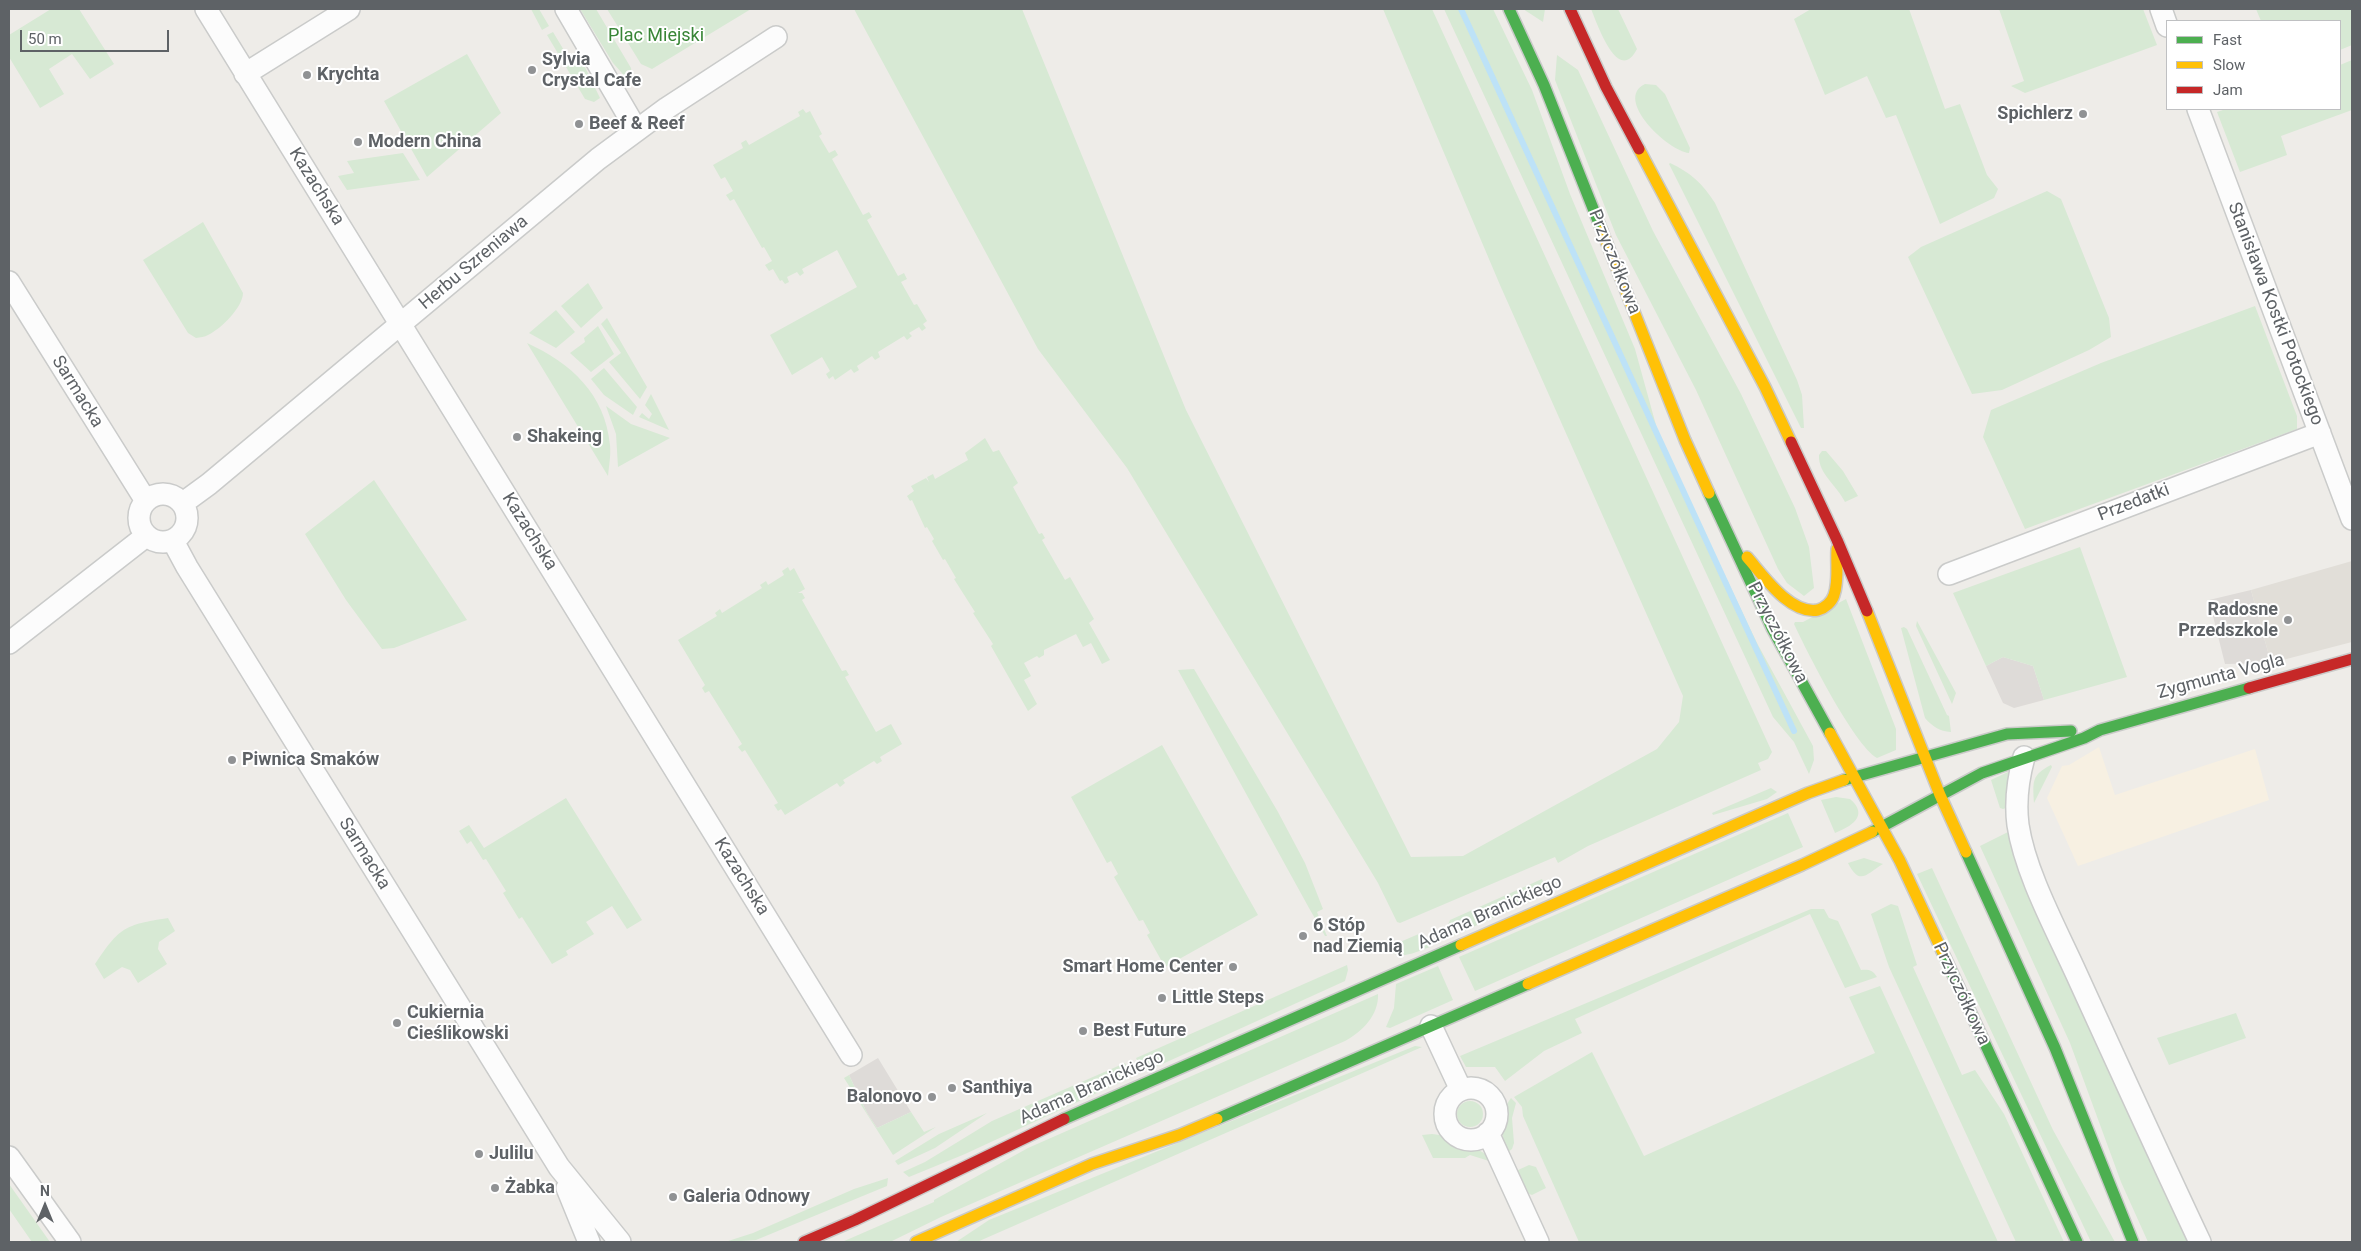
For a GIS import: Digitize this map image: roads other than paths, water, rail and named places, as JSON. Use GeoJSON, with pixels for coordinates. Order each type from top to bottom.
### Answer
{"type":"FeatureCollection","features":[{"type":"Feature","properties":{"kind":"main road","name":"Przyczółkowa"},"geometry":{"type":"LineString","coordinates":[[1509,9],[1544,85],[1685,440],[1772,628],[1900,861],[2077,1242]]}},
{"type":"Feature","properties":{"kind":"main road"},"geometry":{"type":"LineString","coordinates":[[1570,9],[1606,87],[1765,387],[1837,540],[1884,652],[1940,795],[2055,1048],[2133,1242]]}},
{"type":"Feature","properties":{"kind":"main road"},"geometry":{"type":"LineString","coordinates":[[1732,540],[1794,606],[1812,611],[1827,605],[1833,598],[1836,589],[1837,540]]}},
{"type":"Feature","properties":{"kind":"main road","name":"Zygmunta Vogla"},"geometry":{"type":"LineString","coordinates":[[1940,795],[1982,773],[2024,757],[2084,738],[2100,730],[2352,659]]}},
{"type":"Feature","properties":{"kind":"main road","name":"Zygmunta Vogla"},"geometry":{"type":"LineString","coordinates":[[1924,757],[2006,734],[2100,730]]}},
{"type":"Feature","properties":{"kind":"main road","name":"Adama Branickiego"},"geometry":{"type":"LineString","coordinates":[[804,1242],[855,1220],[1070,1116],[1808,793],[1854,777],[1924,757]]}},
{"type":"Feature","properties":{"kind":"main road"},"geometry":{"type":"LineString","coordinates":[[916,1242],[1092,1164],[1179,1135],[1784,873],[1882,827],[1940,795]]}},
{"type":"Feature","properties":{"kind":"street","name":"Kazachska"},"geometry":{"type":"LineString","coordinates":[[206,9],[851,1055]]}},
{"type":"Feature","properties":{"kind":"street"},"geometry":{"type":"LineString","coordinates":[[245,74],[349,9]]}},
{"type":"Feature","properties":{"kind":"street"},"geometry":{"type":"LineString","coordinates":[[566,9],[636,129]]}},
{"type":"Feature","properties":{"kind":"street"},"geometry":{"type":"LineString","coordinates":[[2161,9],[2166,23]]}},
{"type":"Feature","properties":{"kind":"street","name":"Herbu Szreniawa"},"geometry":{"type":"LineString","coordinates":[[183,503],[209,484],[636,129],[776,37]]}},
{"type":"Feature","properties":{"kind":"street","name":"Stanisława Kostki Potockiego"},"geometry":{"type":"LineString","coordinates":[[2198,110],[2352,519]]}},
{"type":"Feature","properties":{"kind":"street","name":"Sarmacka"},"geometry":{"type":"LineString","coordinates":[[9,282],[146,501]]}},
{"type":"Feature","properties":{"kind":"street","name":"Przedatki"},"geometry":{"type":"LineString","coordinates":[[1949,574],[2320,433]]}},
{"type":"Feature","properties":{"kind":"street"},"geometry":{"type":"LineString","coordinates":[[161,494],[169,494],[183,503],[188,517],[187,524],[179,537],[173,541],[159,542],[146,536],[139,522],[141,507],[146,501],[161,494]]}},
{"type":"Feature","properties":{"kind":"street"},"geometry":{"type":"LineString","coordinates":[[9,643],[146,536]]}},
{"type":"Feature","properties":{"kind":"street","name":"Sarmacka"},"geometry":{"type":"LineString","coordinates":[[173,541],[201,591],[559,1166],[620,1242]]}},
{"type":"Feature","properties":{"kind":"street"},"geometry":{"type":"LineString","coordinates":[[2024,757],[2018,784],[2018,824],[2027,862],[2200,1242]]}},
{"type":"Feature","properties":{"kind":"street"},"geometry":{"type":"LineString","coordinates":[[1431,1026],[1461,1090]]}},
{"type":"Feature","properties":{"kind":"street"},"geometry":{"type":"LineString","coordinates":[[1461,1090],[1479,1090],[1493,1101],[1497,1113],[1496,1120],[1488,1133],[1479,1139],[1466,1139],[1450,1129],[1446,1117],[1446,1106],[1452,1096],[1461,1090]]}},
{"type":"Feature","properties":{"kind":"street"},"geometry":{"type":"LineString","coordinates":[[1488,1133],[1538,1242]]}},
{"type":"Feature","properties":{"kind":"street"},"geometry":{"type":"LineString","coordinates":[[9,1157],[70,1242]]}},
{"type":"Feature","properties":{"kind":"street","name":"Sarmacka"},"geometry":{"type":"LineString","coordinates":[[559,1166],[589,1242]]}},
{"type":"Feature","properties":{"kind":"waterway"},"geometry":{"type":"LineString","coordinates":[[1461,9],[1794,731]]}},
{"type":"Feature","properties":{"kind":"place","name":"Sylvia Crystal Cafe"},"geometry":{"type":"Point","coordinates":[532,70]}},
{"type":"Feature","properties":{"kind":"place","name":"Krychta"},"geometry":{"type":"Point","coordinates":[307,75]}},
{"type":"Feature","properties":{"kind":"place","name":"Spichlerz"},"geometry":{"type":"Point","coordinates":[2083,114]}},
{"type":"Feature","properties":{"kind":"place","name":"Beef & Reef"},"geometry":{"type":"Point","coordinates":[579,124]}},
{"type":"Feature","properties":{"kind":"place","name":"Modern China"},"geometry":{"type":"Point","coordinates":[358,142]}},
{"type":"Feature","properties":{"kind":"place","name":"Shakeing"},"geometry":{"type":"Point","coordinates":[517,437]}},
{"type":"Feature","properties":{"kind":"place","name":"Radosne Przedszkole"},"geometry":{"type":"Point","coordinates":[2288,620]}},
{"type":"Feature","properties":{"kind":"place","name":"Piwnica Smaków"},"geometry":{"type":"Point","coordinates":[232,760]}},
{"type":"Feature","properties":{"kind":"place","name":"6 Stóp nad Ziemią"},"geometry":{"type":"Point","coordinates":[1303,936]}},
{"type":"Feature","properties":{"kind":"place","name":"Smart Home Center"},"geometry":{"type":"Point","coordinates":[1233,967]}},
{"type":"Feature","properties":{"kind":"place","name":"Little Steps"},"geometry":{"type":"Point","coordinates":[1162,998]}},
{"type":"Feature","properties":{"kind":"place","name":"Cukiernia Cieślikowski"},"geometry":{"type":"Point","coordinates":[397,1023]}},
{"type":"Feature","properties":{"kind":"place","name":"Best Future"},"geometry":{"type":"Point","coordinates":[1083,1031]}},
{"type":"Feature","properties":{"kind":"place","name":"Santhiya"},"geometry":{"type":"Point","coordinates":[952,1088]}},
{"type":"Feature","properties":{"kind":"place","name":"Balonovo"},"geometry":{"type":"Point","coordinates":[932,1097]}},
{"type":"Feature","properties":{"kind":"place","name":"Julilu"},"geometry":{"type":"Point","coordinates":[479,1154]}},
{"type":"Feature","properties":{"kind":"place","name":"Żabka"},"geometry":{"type":"Point","coordinates":[495,1188]}},
{"type":"Feature","properties":{"kind":"place","name":"Galeria Odnowy"},"geometry":{"type":"Point","coordinates":[673,1197]}},
{"type":"Feature","properties":{"kind":"park label","name":"Plac Miejski"},"geometry":{"type":"Point","coordinates":[656,36]}}]}
